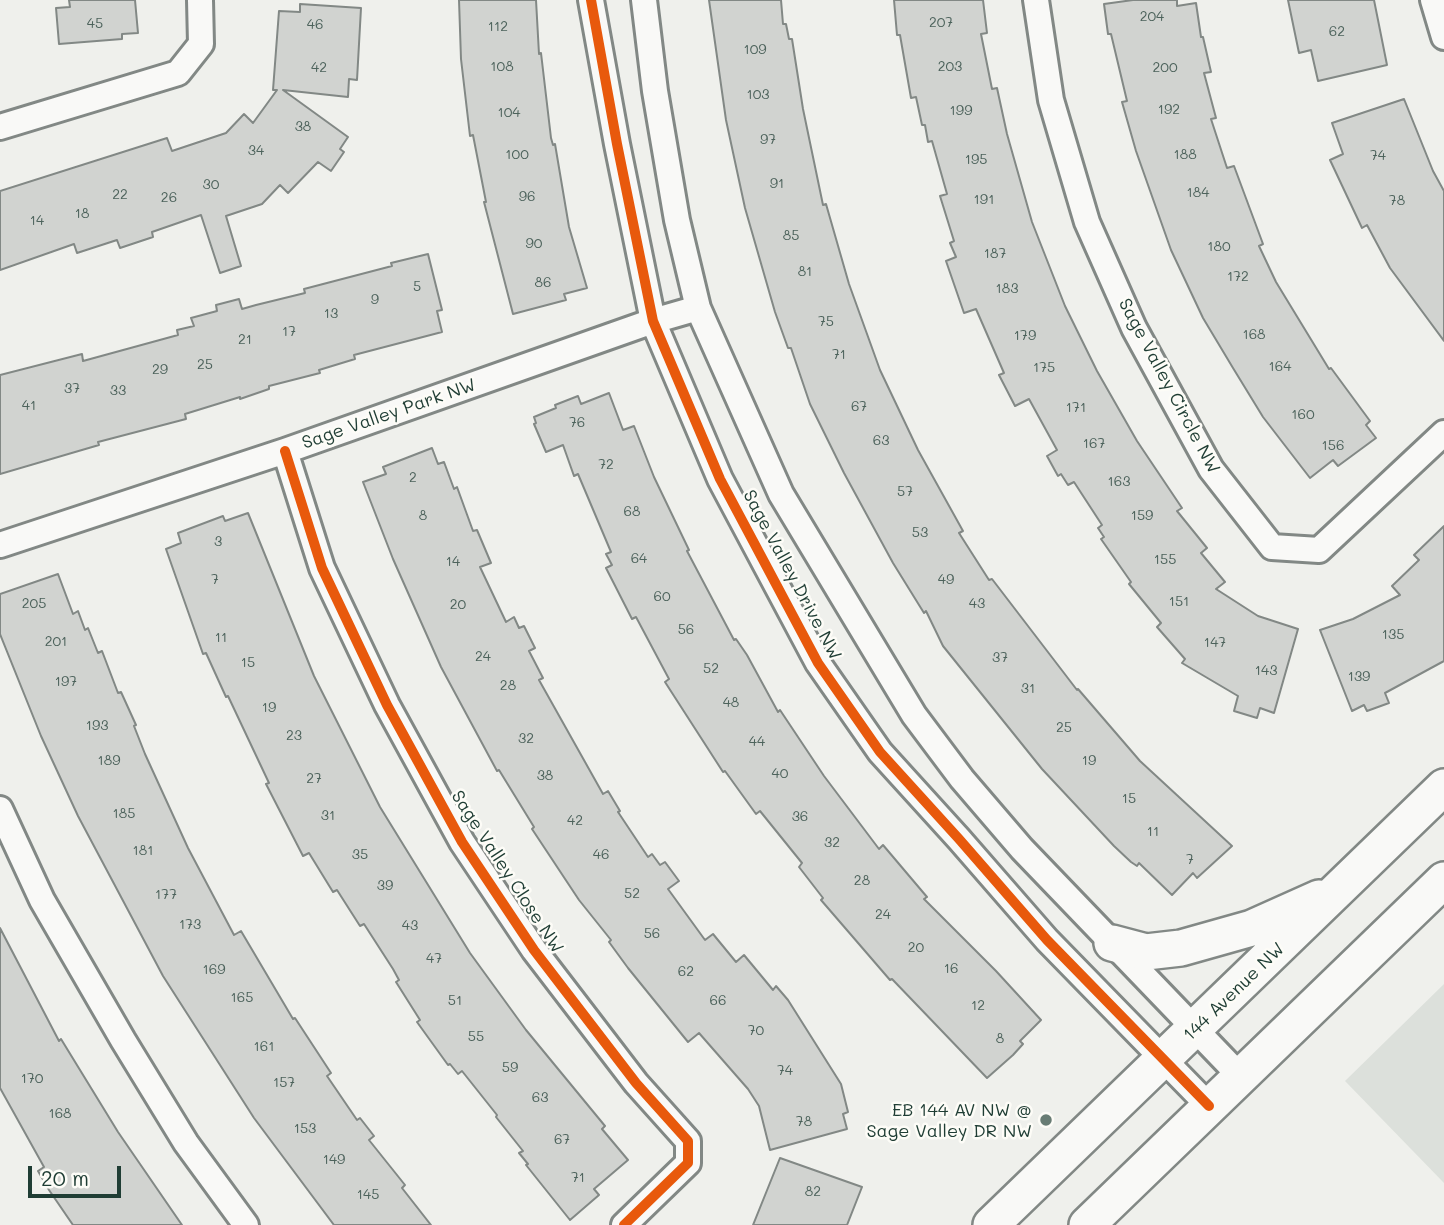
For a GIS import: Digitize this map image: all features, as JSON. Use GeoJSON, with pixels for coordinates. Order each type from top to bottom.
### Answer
{"type":"FeatureCollection","features":[{"type":"Feature","properties":{"kind":"main road","name":"144 Avenue NW"},"geometry":{"type":"LineString","coordinates":[[992,1225],[1444,787]]}},
{"type":"Feature","properties":{"kind":"main road"},"geometry":{"type":"LineString","coordinates":[[1087,1225],[1444,880]]}},
{"type":"Feature","properties":{"kind":"main road"},"geometry":{"type":"LineString","coordinates":[[1112,943],[1146,952],[1181,948],[1252,928],[1342,888]]}},
{"type":"Feature","properties":{"kind":"street"},"geometry":{"type":"LineString","coordinates":[[0,127],[178,73],[201,44],[200,0]]}},
{"type":"Feature","properties":{"kind":"street","name":"Sage Valley Drive NW"},"geometry":{"type":"LineString","coordinates":[[591,0],[653,321],[720,479],[818,663],[880,752],[1047,940],[1209,1106]]}},
{"type":"Feature","properties":{"kind":"street","name":"Sage Valley Drive NW"},"geometry":{"type":"LineString","coordinates":[[644,0],[655,91],[675,207],[698,308],[781,494],[914,715],[962,779],[1014,839],[1241,1077]]}},
{"type":"Feature","properties":{"kind":"street","name":"Sage Valley Circle NW"},"geometry":{"type":"LineString","coordinates":[[1036,0],[1051,100],[1087,222],[1134,328],[1211,469],[1272,547],[1320,550],[1444,433]]}},
{"type":"Feature","properties":{"kind":"street"},"geometry":{"type":"LineString","coordinates":[[1433,0],[1444,37]]}},
{"type":"Feature","properties":{"kind":"street","name":"Sage Valley Park NW"},"geometry":{"type":"LineString","coordinates":[[0,545],[285,451],[653,321],[698,308]]}},
{"type":"Feature","properties":{"kind":"street","name":"Sage Valley Close NW"},"geometry":{"type":"LineString","coordinates":[[285,451],[322,568],[387,705],[462,842],[534,950],[636,1083],[688,1141],[688,1163],[624,1225]]}},
{"type":"Feature","properties":{"kind":"street"},"geometry":{"type":"LineString","coordinates":[[0,809],[42,900],[123,1040],[186,1143],[246,1225]]}},
{"type":"Feature","properties":{"kind":"shaded area"},"geometry":{"type":"Polygon","coordinates":[[[1444,984],[1444,1183],[1345,1081],[1444,984]]]}},
{"type":"Feature","properties":{"kind":"building"},"geometry":{"type":"Polygon","coordinates":[[[69,0],[135,0],[138,33],[122,34],[122,39],[59,44],[56,8],[70,7],[69,0]]]}},
{"type":"Feature","properties":{"kind":"building"},"geometry":{"type":"Polygon","coordinates":[[[459,0],[536,0],[539,54],[541,53],[551,138],[553,145],[555,144],[569,227],[587,288],[564,294],[566,300],[513,314],[484,202],[473,135],[470,136],[461,59],[459,0]]]}},
{"type":"Feature","properties":{"kind":"building"},"geometry":{"type":"Polygon","coordinates":[[[709,0],[781,0],[783,24],[786,24],[789,39],[792,39],[823,205],[826,204],[849,284],[880,370],[918,450],[963,531],[959,533],[989,580],[992,579],[1077,690],[1140,761],[1232,846],[1197,878],[1193,873],[1172,895],[1139,863],[1137,866],[1131,862],[1114,846],[1042,769],[943,646],[926,611],[924,613],[893,563],[844,473],[810,404],[791,348],[788,348],[745,208],[726,120],[709,0]]]}},
{"type":"Feature","properties":{"kind":"building"},"geometry":{"type":"Polygon","coordinates":[[[894,0],[983,0],[987,33],[981,34],[992,89],[997,88],[1032,222],[1065,306],[1097,371],[1137,441],[1182,508],[1177,511],[1207,548],[1201,553],[1225,582],[1216,589],[1258,616],[1298,629],[1274,713],[1260,708],[1257,718],[1234,711],[1238,696],[1182,663],[1185,659],[1157,627],[1161,623],[1129,584],[1131,582],[1101,539],[1104,537],[1098,528],[1102,525],[1074,482],[1068,485],[1061,474],[1058,476],[1047,456],[1057,450],[1029,399],[1015,406],[999,375],[1004,373],[976,309],[964,313],[946,261],[956,257],[950,243],[954,241],[940,196],[947,194],[932,141],[928,142],[925,125],[922,125],[916,97],[911,98],[900,35],[897,35],[894,0]]]}},
{"type":"Feature","properties":{"kind":"building"},"geometry":{"type":"Polygon","coordinates":[[[1133,0],[1177,0],[1177,6],[1196,3],[1201,37],[1211,72],[1204,73],[1216,118],[1211,119],[1227,168],[1234,166],[1263,244],[1259,246],[1276,282],[1329,369],[1331,368],[1370,421],[1366,425],[1376,438],[1338,466],[1333,460],[1310,478],[1263,417],[1233,368],[1203,318],[1171,250],[1136,151],[1122,102],[1127,101],[1111,34],[1108,34],[1104,4],[1133,0]]]}},
{"type":"Feature","properties":{"kind":"building"},"geometry":{"type":"Polygon","coordinates":[[[1288,0],[1374,0],[1387,65],[1318,81],[1311,50],[1299,53],[1288,0]]]}},
{"type":"Feature","properties":{"kind":"building"},"geometry":{"type":"Polygon","coordinates":[[[300,4],[361,8],[357,80],[349,79],[348,97],[283,90],[348,137],[340,149],[344,152],[331,171],[318,162],[288,193],[280,185],[262,204],[226,216],[241,266],[220,273],[201,215],[152,232],[153,237],[120,248],[117,240],[77,253],[74,244],[0,270],[0,191],[167,138],[172,151],[226,133],[244,114],[253,123],[277,90],[273,90],[279,11],[300,12],[300,4]]]}},
{"type":"Feature","properties":{"kind":"building"},"geometry":{"type":"Polygon","coordinates":[[[1404,99],[1433,171],[1444,191],[1444,341],[1390,268],[1367,225],[1362,228],[1330,160],[1343,154],[1332,123],[1404,99]]]}},
{"type":"Feature","properties":{"kind":"building"},"geometry":{"type":"Polygon","coordinates":[[[428,254],[442,310],[437,311],[442,332],[354,355],[355,359],[319,370],[320,373],[269,386],[269,389],[240,399],[185,414],[186,419],[98,442],[99,445],[0,474],[0,375],[82,354],[83,361],[178,335],[177,330],[194,326],[191,318],[217,311],[216,305],[239,299],[242,309],[305,293],[304,289],[428,254]]]}},
{"type":"Feature","properties":{"kind":"building"},"geometry":{"type":"Polygon","coordinates":[[[609,393],[623,430],[634,426],[654,477],[689,550],[687,551],[734,640],[736,639],[747,655],[778,712],[780,710],[824,776],[879,849],[883,845],[927,897],[924,899],[1041,1020],[1020,1041],[1023,1044],[1013,1055],[987,1078],[892,979],[890,980],[821,900],[823,898],[799,867],[802,863],[760,811],[756,814],[725,771],[723,772],[665,682],[669,679],[636,617],[632,619],[606,568],[612,565],[606,554],[611,552],[578,474],[574,476],[563,445],[546,452],[534,424],[534,417],[556,408],[555,405],[578,396],[581,404],[609,393]]]}},
{"type":"Feature","properties":{"kind":"building"},"geometry":{"type":"Polygon","coordinates":[[[432,448],[438,464],[444,462],[454,489],[457,487],[473,531],[477,530],[491,563],[480,567],[506,622],[514,617],[519,628],[524,626],[535,648],[529,651],[543,678],[539,680],[603,794],[608,791],[620,811],[618,812],[648,857],[652,854],[660,865],[665,862],[679,881],[668,889],[705,940],[713,934],[736,962],[744,955],[773,990],[776,986],[788,1000],[841,1084],[848,1112],[843,1114],[847,1129],[770,1150],[759,1106],[748,1089],[699,1033],[688,1042],[628,968],[532,829],[534,827],[499,770],[497,771],[441,667],[393,559],[363,482],[386,474],[383,467],[432,448]]]}},
{"type":"Feature","properties":{"kind":"building"},"geometry":{"type":"Polygon","coordinates":[[[248,513],[314,676],[380,807],[470,953],[526,1030],[605,1126],[602,1129],[628,1160],[594,1189],[599,1195],[570,1220],[526,1165],[528,1164],[519,1153],[523,1151],[497,1115],[462,1071],[458,1074],[448,1065],[417,1022],[420,1020],[396,982],[399,980],[364,924],[360,926],[337,890],[333,892],[309,853],[303,856],[266,784],[269,783],[228,696],[226,697],[206,653],[203,654],[166,549],[181,543],[178,533],[223,516],[225,521],[248,513]]]}},
{"type":"Feature","properties":{"kind":"building"},"geometry":{"type":"Polygon","coordinates":[[[1444,526],[1444,661],[1385,693],[1389,703],[1367,711],[1364,705],[1352,711],[1320,630],[1353,619],[1400,595],[1392,586],[1419,560],[1414,555],[1444,526]]]}},
{"type":"Feature","properties":{"kind":"building"},"geometry":{"type":"Polygon","coordinates":[[[58,574],[73,614],[78,611],[98,653],[102,651],[118,693],[121,692],[136,725],[134,726],[145,754],[188,848],[234,935],[241,931],[293,1019],[295,1018],[331,1073],[327,1076],[357,1120],[360,1118],[374,1136],[369,1140],[405,1185],[402,1188],[431,1225],[334,1225],[254,1118],[163,976],[78,816],[41,736],[0,634],[0,594],[58,574]]]}},
{"type":"Feature","properties":{"kind":"building"},"geometry":{"type":"Polygon","coordinates":[[[0,928],[59,1041],[61,1039],[118,1132],[182,1225],[73,1225],[49,1190],[38,1171],[44,1167],[0,1088],[0,928]]]}},
{"type":"Feature","properties":{"kind":"building"},"geometry":{"type":"Polygon","coordinates":[[[780,1158],[862,1187],[847,1225],[753,1225],[780,1158]]]}},
{"type":"Feature","properties":{"kind":"cycle path"},"geometry":{"type":"LineString","coordinates":[[591,0],[653,321],[720,479],[818,663],[880,752],[1047,940],[1209,1106]]}},
{"type":"Feature","properties":{"kind":"cycle path"},"geometry":{"type":"LineString","coordinates":[[285,451],[322,568],[387,705],[462,842],[534,950],[636,1083],[688,1141],[688,1163],[624,1225]]}},
{"type":"Feature","properties":{"kind":"place","name":"EB 144 AV NW @ Sage Valley DR NW"},"geometry":{"type":"Point","coordinates":[1046,1120]}}]}
